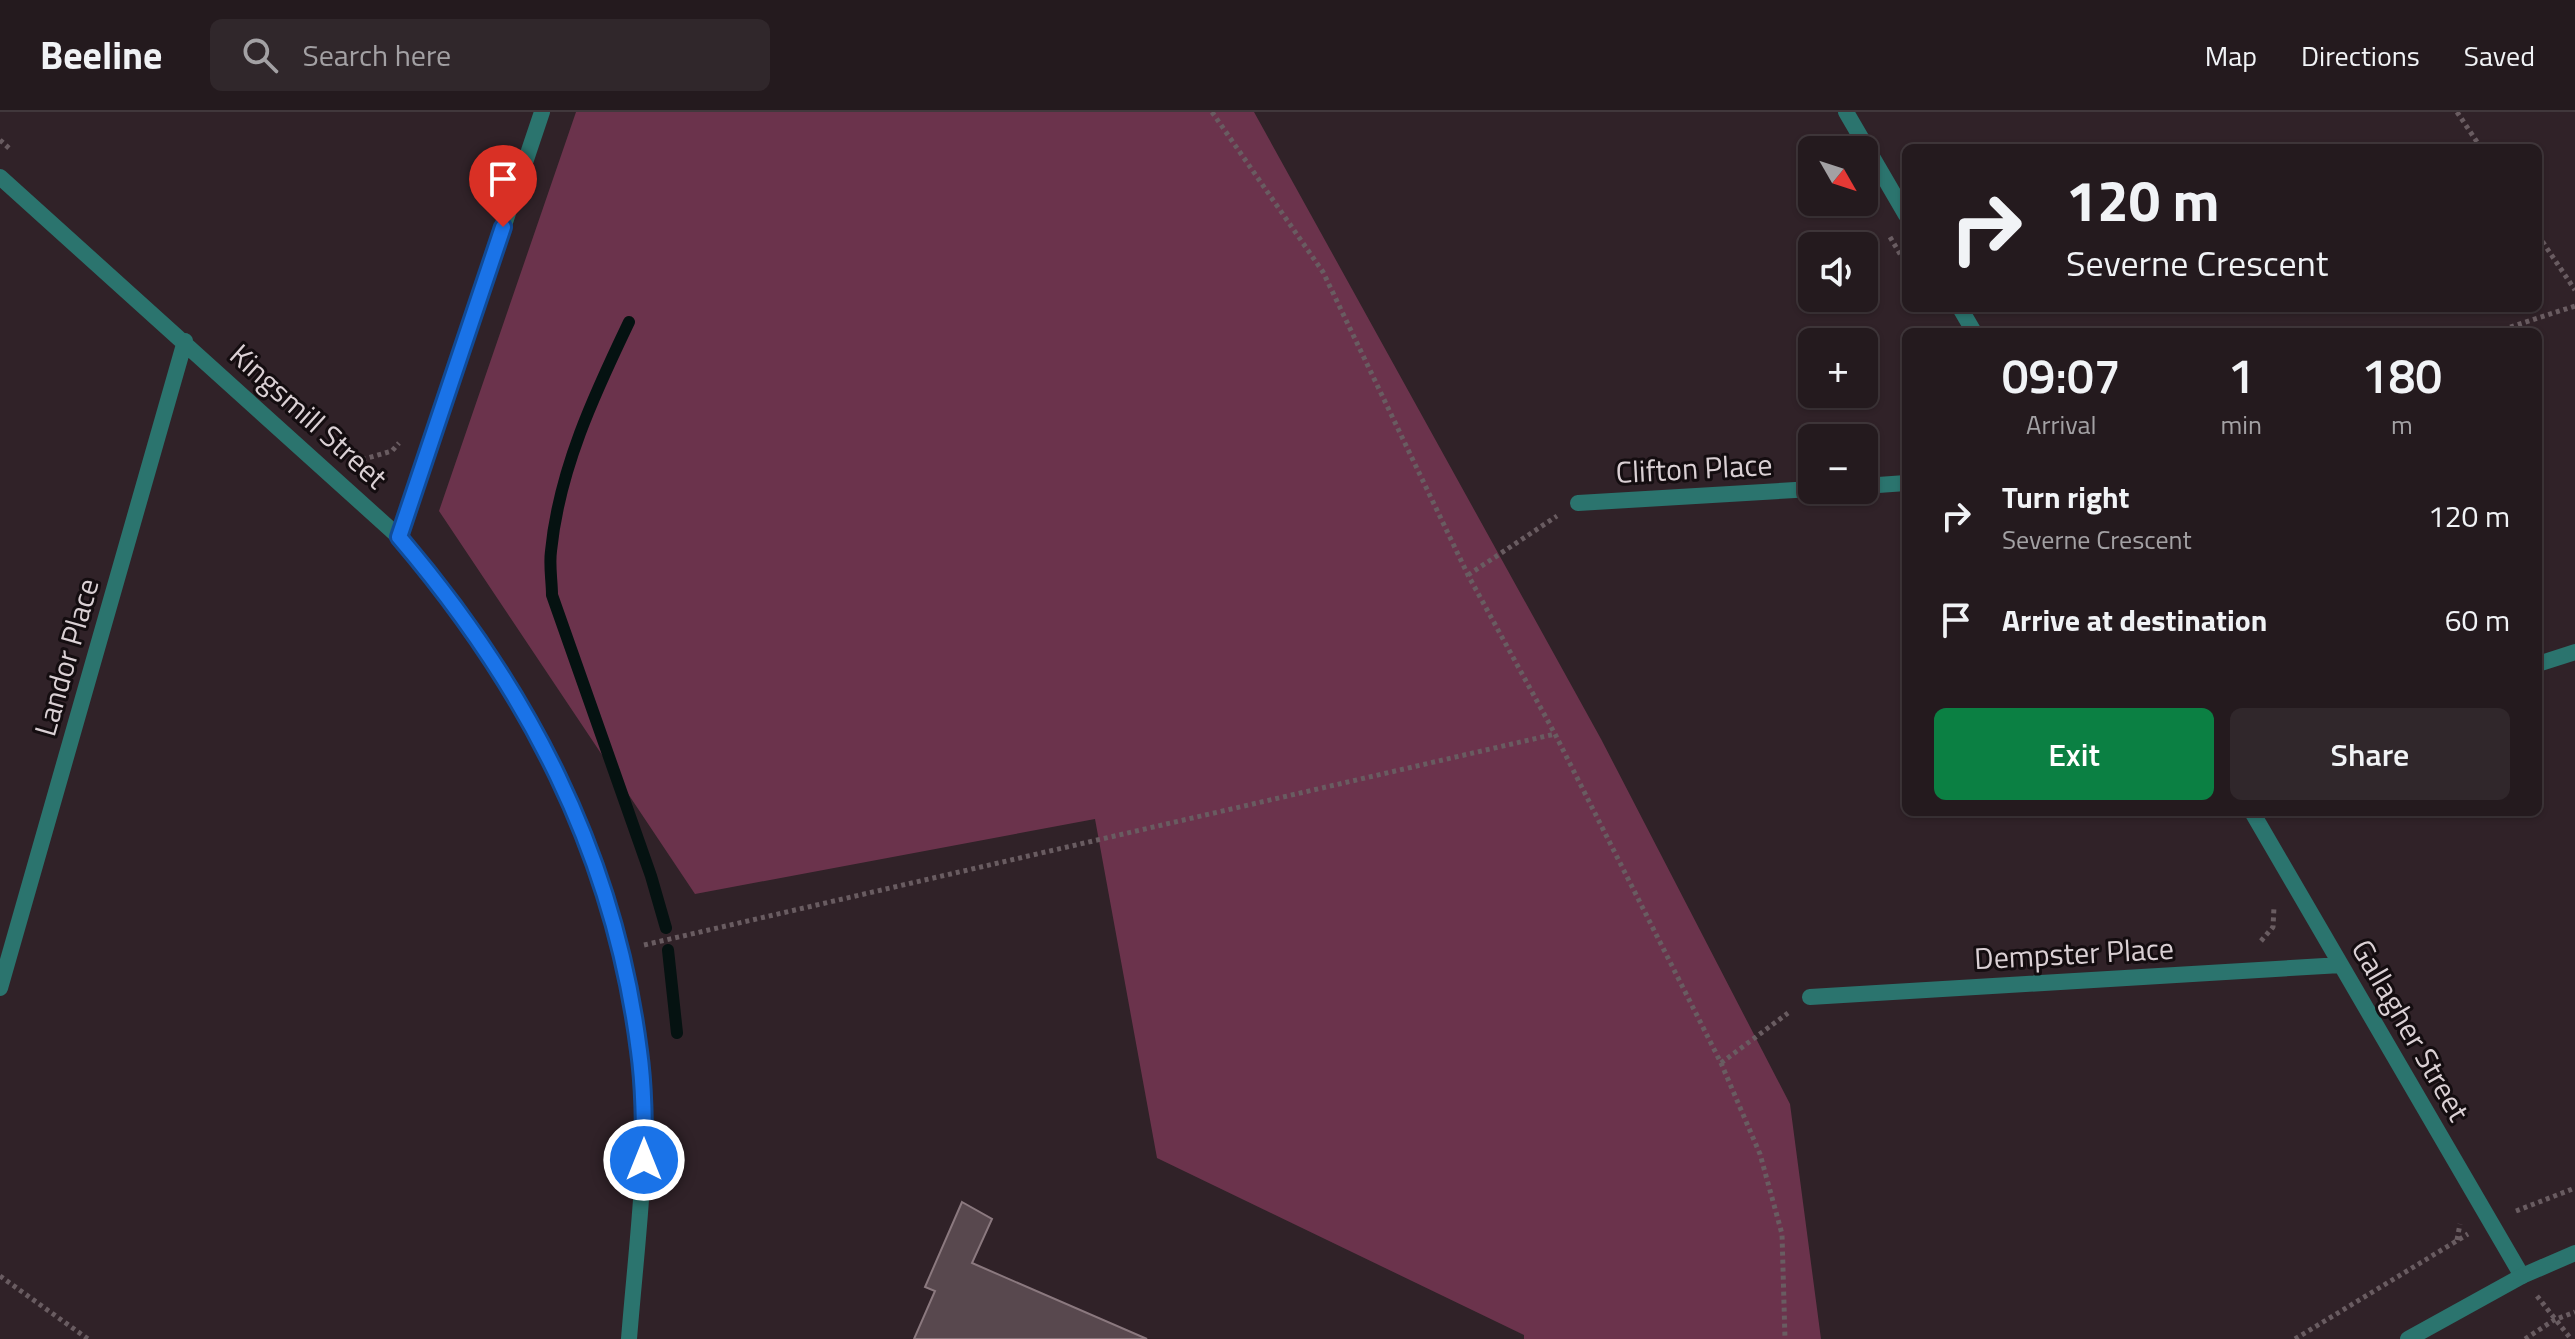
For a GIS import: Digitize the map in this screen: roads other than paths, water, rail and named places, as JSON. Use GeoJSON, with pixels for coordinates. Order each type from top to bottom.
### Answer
{"type":"FeatureCollection","features":[{"type":"Feature","properties":{"kind":"street"},"geometry":{"type":"LineString","coordinates":[[399,537],[542,112]]}},
{"type":"Feature","properties":{"kind":"street"},"geometry":{"type":"LineString","coordinates":[[1846,112],[1902,208]]}},
{"type":"Feature","properties":{"kind":"street","name":"Kingsmill Street"},"geometry":{"type":"LineString","coordinates":[[0,177],[399,537],[438,582],[507,680],[563,783],[586,836],[621,951],[640,1052],[644,1160],[629,1339]]}},
{"type":"Feature","properties":{"kind":"street","name":"Landor Place"},"geometry":{"type":"LineString","coordinates":[[0,988],[185,341]]}},
{"type":"Feature","properties":{"kind":"street"},"geometry":{"type":"LineString","coordinates":[[1878,485],[1902,483]]}},
{"type":"Feature","properties":{"kind":"street","name":"Clifton Place"},"geometry":{"type":"LineString","coordinates":[[1578,503],[1798,490]]}},
{"type":"Feature","properties":{"kind":"street"},"geometry":{"type":"LineString","coordinates":[[2542,663],[2575,652]]}},
{"type":"Feature","properties":{"kind":"street","name":"Gallagher Street"},"geometry":{"type":"LineString","coordinates":[[2254,816],[2522,1276]]}},
{"type":"Feature","properties":{"kind":"street","name":"Dempster Place"},"geometry":{"type":"LineString","coordinates":[[1810,997],[2341,965]]}},
{"type":"Feature","properties":{"kind":"street"},"geometry":{"type":"LineString","coordinates":[[2408,1339],[2522,1276],[2575,1253]]}},
{"type":"Feature","properties":{"kind":"waterway"},"geometry":{"type":"LineString","coordinates":[[629,322],[591,405],[570,462],[555,521],[550,557],[552,595],[651,876],[666,928]]}},
{"type":"Feature","properties":{"kind":"waterway"},"geometry":{"type":"LineString","coordinates":[[668,950],[677,1033]]}}]}
